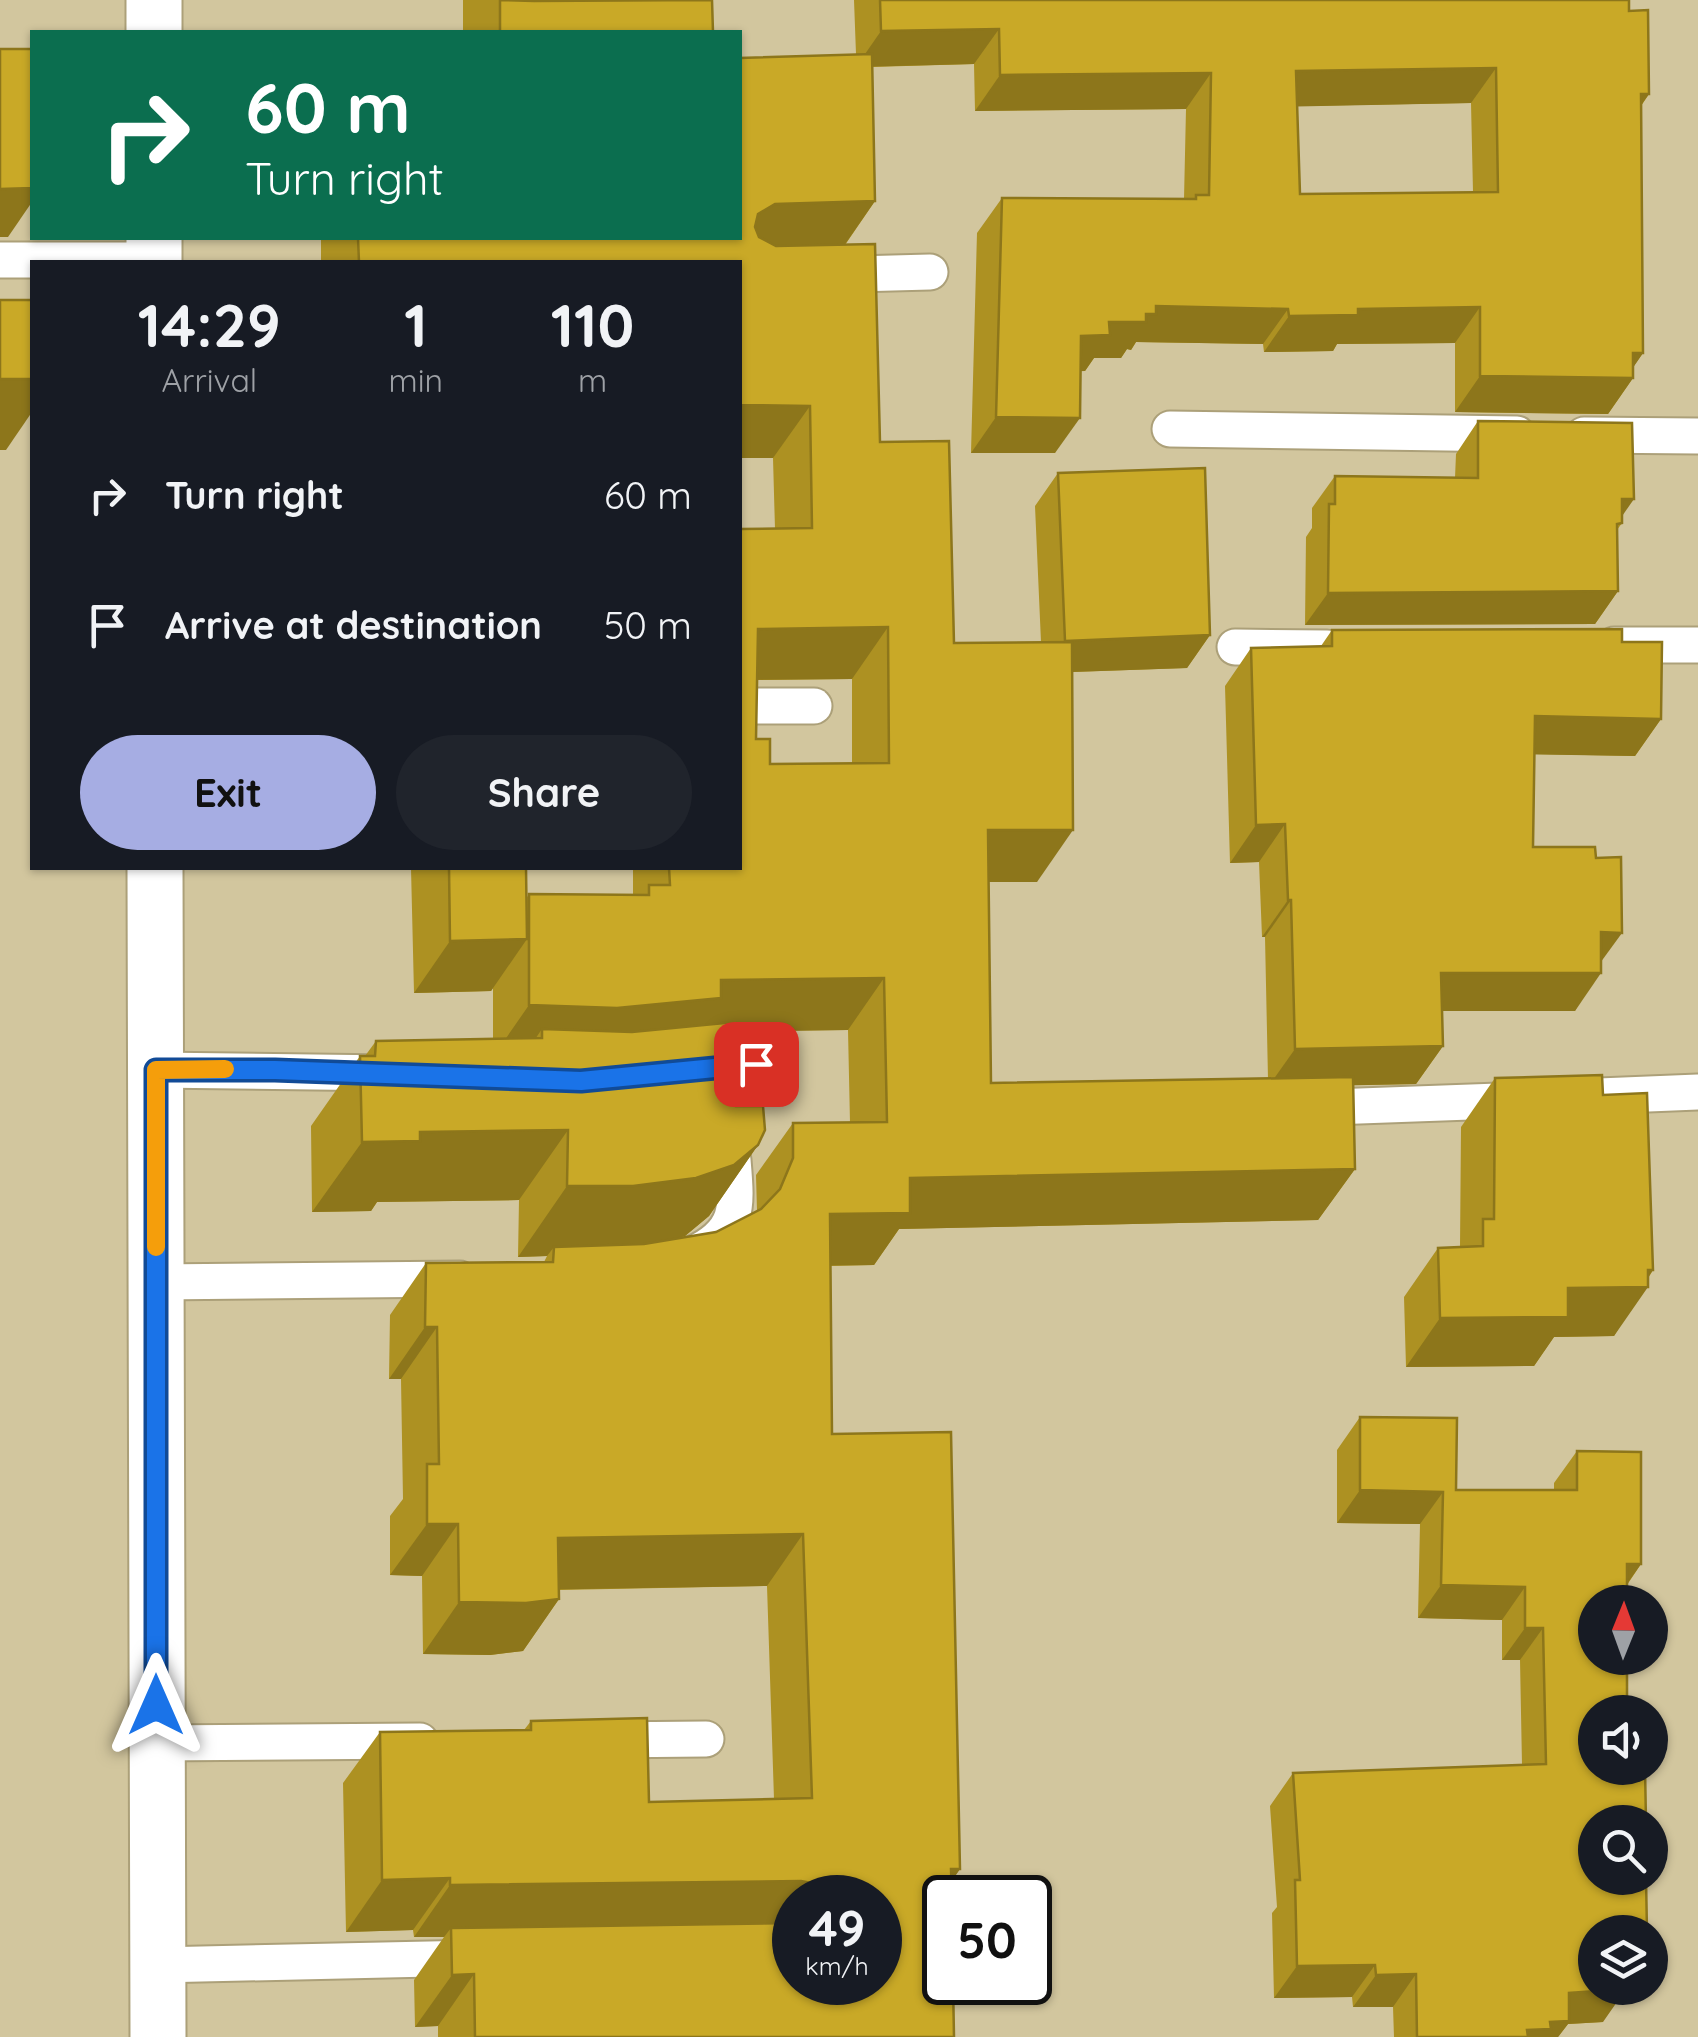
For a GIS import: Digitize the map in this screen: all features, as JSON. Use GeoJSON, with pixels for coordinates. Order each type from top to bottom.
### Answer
{"type":"FeatureCollection","features":[{"type":"Feature","properties":{"kind":"main road"},"geometry":{"type":"LineString","coordinates":[[154,0],[154,30]]}},
{"type":"Feature","properties":{"kind":"main road"},"geometry":{"type":"LineString","coordinates":[[155,870],[158,2037]]}},
{"type":"Feature","properties":{"kind":"lane"},"geometry":{"type":"LineString","coordinates":[[0,260],[154,253]]}},
{"type":"Feature","properties":{"kind":"lane"},"geometry":{"type":"LineString","coordinates":[[742,277],[930,272]]}},
{"type":"Feature","properties":{"kind":"lane"},"geometry":{"type":"LineString","coordinates":[[1170,429],[1698,436]]}},
{"type":"Feature","properties":{"kind":"lane"},"geometry":{"type":"LineString","coordinates":[[1578,646],[1698,645]]}},
{"type":"Feature","properties":{"kind":"lane"},"geometry":{"type":"LineString","coordinates":[[1235,646],[1367,648]]}},
{"type":"Feature","properties":{"kind":"lane"},"geometry":{"type":"LineString","coordinates":[[742,706],[814,706]]}},
{"type":"Feature","properties":{"kind":"lane"},"geometry":{"type":"LineString","coordinates":[[659,1074],[756,1064]]}},
{"type":"Feature","properties":{"kind":"lane"},"geometry":{"type":"LineString","coordinates":[[156,1070],[432,1075]]}},
{"type":"Feature","properties":{"kind":"lane"},"geometry":{"type":"LineString","coordinates":[[1265,1108],[1378,1107],[1698,1092]]}},
{"type":"Feature","properties":{"kind":"lane"},"geometry":{"type":"LineString","coordinates":[[656,1270],[699,1251],[726,1233],[737,1202],[732,1160]]}},
{"type":"Feature","properties":{"kind":"lane"},"geometry":{"type":"LineString","coordinates":[[156,1282],[488,1279]]}},
{"type":"Feature","properties":{"kind":"lane"},"geometry":{"type":"LineString","coordinates":[[570,1740],[706,1739]]}},
{"type":"Feature","properties":{"kind":"lane"},"geometry":{"type":"LineString","coordinates":[[156,1743],[453,1741]]}},
{"type":"Feature","properties":{"kind":"lane"},"geometry":{"type":"LineString","coordinates":[[157,1966],[511,1957]]}},
{"type":"Feature","properties":{"kind":"building"},"geometry":{"type":"Polygon","coordinates":[[[500,0],[712,0],[713,30],[500,30],[500,0]]]}},
{"type":"Feature","properties":{"kind":"building"},"geometry":{"type":"Polygon","coordinates":[[[880,0],[1629,0],[1629,11],[1648,10],[1649,94],[1641,94],[1643,353],[1633,353],[1633,378],[1480,376],[1480,307],[1358,309],[1358,315],[1289,316],[1288,309],[1156,306],[1156,314],[1146,314],[1146,322],[1109,322],[1110,335],[1081,336],[1080,418],[996,417],[1002,198],[1196,199],[1196,195],[1209,195],[1211,73],[1000,75],[999,29],[881,31],[880,0]],[[1496,68],[1296,71],[1300,194],[1498,192],[1496,68]]]}},
{"type":"Feature","properties":{"kind":"building"},"geometry":{"type":"Polygon","coordinates":[[[0,49],[30,49],[30,188],[0,189],[0,49]]]}},
{"type":"Feature","properties":{"kind":"building"},"geometry":{"type":"Polygon","coordinates":[[[872,54],[875,201],[775,204],[758,214],[755,227],[759,237],[776,246],[875,244],[880,442],[949,441],[954,643],[1072,642],[1073,830],[988,830],[991,1083],[1353,1077],[1355,1169],[910,1178],[910,1213],[830,1214],[832,1434],[951,1432],[960,1869],[951,1869],[951,1875],[922,1875],[922,2005],[953,2005],[954,2037],[475,2037],[474,1974],[452,1975],[451,1928],[772,1923],[772,2005],[902,2005],[902,1875],[772,1875],[772,1881],[450,1885],[450,1878],[382,1880],[380,1732],[531,1730],[531,1721],[647,1718],[649,1802],[812,1798],[803,1534],[558,1538],[559,1599],[526,1603],[459,1602],[458,1524],[427,1524],[427,1464],[439,1464],[437,1327],[425,1327],[426,1263],[553,1262],[554,1247],[644,1244],[716,1232],[761,1209],[780,1189],[793,1158],[793,1123],[887,1122],[884,978],[721,980],[721,998],[617,1008],[529,1005],[529,894],[649,895],[649,885],[670,885],[669,870],[742,870],[742,529],[812,528],[810,406],[742,405],[742,260],[359,260],[358,240],[742,240],[742,58],[872,54]],[[888,627],[758,629],[756,739],[770,739],[770,764],[889,763],[888,627]]]}},
{"type":"Feature","properties":{"kind":"building"},"geometry":{"type":"Polygon","coordinates":[[[0,300],[30,300],[30,379],[0,379],[0,300]]]}},
{"type":"Feature","properties":{"kind":"building"},"geometry":{"type":"Polygon","coordinates":[[[1478,421],[1632,423],[1634,499],[1622,499],[1622,523],[1617,524],[1618,591],[1328,593],[1329,504],[1335,504],[1335,476],[1478,478],[1478,421]]]}},
{"type":"Feature","properties":{"kind":"building"},"geometry":{"type":"Polygon","coordinates":[[[1205,468],[1210,635],[1065,641],[1058,473],[1205,468]]]}},
{"type":"Feature","properties":{"kind":"building"},"geometry":{"type":"Polygon","coordinates":[[[1622,629],[1622,642],[1662,642],[1661,719],[1535,716],[1533,847],[1595,847],[1596,858],[1621,857],[1622,933],[1601,932],[1601,973],[1441,973],[1443,1046],[1295,1049],[1285,824],[1256,825],[1251,648],[1332,646],[1332,630],[1622,629]]]}},
{"type":"Feature","properties":{"kind":"building"},"geometry":{"type":"Polygon","coordinates":[[[449,870],[526,870],[527,939],[450,941],[449,870]]]}},
{"type":"Feature","properties":{"kind":"building"},"geometry":{"type":"Polygon","coordinates":[[[735,1022],[736,1106],[763,1106],[765,1130],[758,1145],[734,1165],[696,1178],[633,1186],[567,1186],[568,1130],[420,1132],[420,1141],[362,1142],[360,1056],[375,1056],[376,1041],[542,1038],[542,1029],[632,1032],[735,1022]]]}},
{"type":"Feature","properties":{"kind":"building"},"geometry":{"type":"Polygon","coordinates":[[[1602,1075],[1603,1095],[1647,1093],[1653,1270],[1648,1270],[1648,1287],[1568,1288],[1568,1317],[1440,1318],[1438,1248],[1483,1246],[1483,1219],[1494,1219],[1495,1078],[1602,1075]]]}},
{"type":"Feature","properties":{"kind":"building"},"geometry":{"type":"Polygon","coordinates":[[[1360,1417],[1457,1418],[1456,1490],[1577,1490],[1577,1451],[1641,1452],[1641,1564],[1627,1564],[1627,1585],[1578,1585],[1578,1675],[1627,1675],[1627,1695],[1578,1695],[1578,1785],[1645,1785],[1646,1805],[1578,1805],[1578,1895],[1646,1895],[1647,1915],[1578,1915],[1578,1992],[1569,1993],[1569,2021],[1550,2022],[1551,2029],[1527,2030],[1528,2037],[1417,2037],[1416,1974],[1376,1975],[1375,1965],[1297,1966],[1295,1880],[1300,1880],[1293,1773],[1546,1764],[1543,1628],[1525,1628],[1525,1587],[1441,1585],[1443,1492],[1360,1490],[1360,1417]]]}},
{"type":"Feature","properties":{"kind":"slow traffic"},"geometry":{"type":"LineString","coordinates":[[156,1247],[156,1070],[225,1069]]}},
{"type":"Feature","properties":{"kind":"route"},"geometry":{"type":"LineString","coordinates":[[156,1705],[156,1070],[275,1070],[581,1081],[756,1064]]}}]}
